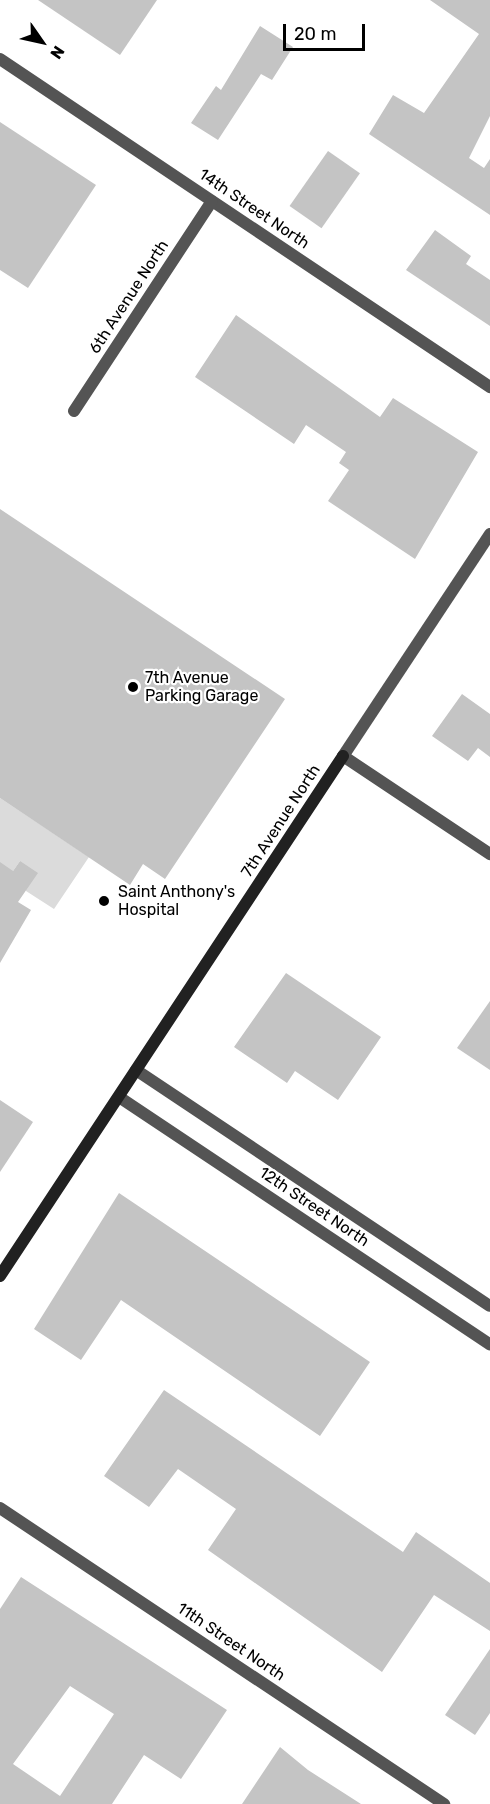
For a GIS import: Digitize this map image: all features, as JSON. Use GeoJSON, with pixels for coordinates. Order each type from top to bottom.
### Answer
{"type":"FeatureCollection","features":[{"type":"Feature","properties":{"kind":"street","name":"14th Street North"},"geometry":{"type":"LineString","coordinates":[[0,59],[490,387]]}},
{"type":"Feature","properties":{"kind":"street","name":"6th Avenue North"},"geometry":{"type":"LineString","coordinates":[[74,411],[212,201]]}},
{"type":"Feature","properties":{"kind":"street","name":"7th Avenue North"},"geometry":{"type":"LineString","coordinates":[[0,1276],[490,534]]}},
{"type":"Feature","properties":{"kind":"street"},"geometry":{"type":"LineString","coordinates":[[344,756],[490,854]]}},
{"type":"Feature","properties":{"kind":"street","name":"12th Street North"},"geometry":{"type":"LineString","coordinates":[[136,1070],[490,1306]]}},
{"type":"Feature","properties":{"kind":"street","name":"12th Street North"},"geometry":{"type":"LineString","coordinates":[[119,1097],[490,1344]]}},
{"type":"Feature","properties":{"kind":"street","name":"11th Street North"},"geometry":{"type":"LineString","coordinates":[[0,1508],[444,1804]]}},
{"type":"Feature","properties":{"kind":"shaded area"},"geometry":{"type":"Polygon","coordinates":[[[0,798],[89,857],[54,909],[26,891],[20,861],[13,871],[0,874],[0,798]]]}},
{"type":"Feature","properties":{"kind":"building"},"geometry":{"type":"Polygon","coordinates":[[[38,0],[157,0],[120,55],[38,0]]]}},
{"type":"Feature","properties":{"kind":"building"},"geometry":{"type":"Polygon","coordinates":[[[430,0],[490,0],[490,116],[469,158],[484,168],[490,159],[490,215],[369,134],[393,95],[424,113],[479,34],[430,0]]]}},
{"type":"Feature","properties":{"kind":"building"},"geometry":{"type":"Polygon","coordinates":[[[260,26],[293,47],[272,80],[261,74],[218,140],[191,123],[216,86],[221,90],[260,26]]]}},
{"type":"Feature","properties":{"kind":"building"},"geometry":{"type":"Polygon","coordinates":[[[0,122],[96,185],[28,288],[0,270],[0,122]]]}},
{"type":"Feature","properties":{"kind":"building"},"geometry":{"type":"Polygon","coordinates":[[[328,151],[360,173],[322,228],[290,206],[328,151]]]}},
{"type":"Feature","properties":{"kind":"building"},"geometry":{"type":"Polygon","coordinates":[[[435,230],[471,256],[466,264],[490,280],[490,326],[406,270],[435,230]]]}},
{"type":"Feature","properties":{"kind":"building"},"geometry":{"type":"Polygon","coordinates":[[[236,315],[380,417],[393,398],[478,452],[415,559],[328,501],[349,470],[339,463],[346,452],[306,425],[294,444],[195,377],[236,315]]]}},
{"type":"Feature","properties":{"kind":"building","name":"7th Avenue Parking Garage"},"geometry":{"type":"Polygon","coordinates":[[[0,509],[285,699],[165,879],[143,864],[130,885],[0,798],[0,509]]]}},
{"type":"Feature","properties":{"kind":"building"},"geometry":{"type":"Polygon","coordinates":[[[462,694],[490,714],[490,757],[478,748],[468,761],[432,736],[462,694]]]}},
{"type":"Feature","properties":{"kind":"building"},"geometry":{"type":"Polygon","coordinates":[[[20,861],[38,873],[18,902],[31,910],[0,963],[0,862],[13,871],[20,861]]]}},
{"type":"Feature","properties":{"kind":"building"},"geometry":{"type":"Polygon","coordinates":[[[286,973],[381,1037],[338,1100],[295,1071],[287,1083],[234,1047],[286,973]]]}},
{"type":"Feature","properties":{"kind":"building"},"geometry":{"type":"Polygon","coordinates":[[[490,1001],[490,1070],[457,1048],[490,1001]]]}},
{"type":"Feature","properties":{"kind":"building"},"geometry":{"type":"Polygon","coordinates":[[[0,1100],[33,1122],[0,1172],[0,1100]]]}},
{"type":"Feature","properties":{"kind":"building"},"geometry":{"type":"Polygon","coordinates":[[[119,1193],[370,1362],[320,1436],[121,1300],[81,1360],[34,1329],[119,1193]]]}},
{"type":"Feature","properties":{"kind":"building"},"geometry":{"type":"Polygon","coordinates":[[[164,1390],[403,1552],[416,1532],[490,1583],[490,1631],[434,1595],[382,1672],[208,1550],[236,1509],[178,1469],[149,1507],[104,1476],[164,1390]]]}},
{"type":"Feature","properties":{"kind":"building"},"geometry":{"type":"Polygon","coordinates":[[[21,1577],[227,1710],[181,1779],[144,1755],[112,1804],[0,1804],[0,1609],[21,1577]],[[70,1686],[13,1764],[60,1796],[114,1714],[70,1686]]]}},
{"type":"Feature","properties":{"kind":"building"},"geometry":{"type":"Polygon","coordinates":[[[490,1649],[490,1713],[475,1735],[445,1715],[490,1649]]]}},
{"type":"Feature","properties":{"kind":"building"},"geometry":{"type":"Polygon","coordinates":[[[280,1747],[308,1770],[361,1804],[242,1804],[280,1747]]]}},
{"type":"Feature","properties":{"kind":"place","name":"7th Avenue Parking Garage"},"geometry":{"type":"Point","coordinates":[133,687]}},
{"type":"Feature","properties":{"kind":"place","name":"Saint Anthony's Hospital"},"geometry":{"type":"Point","coordinates":[104,901]}}]}
